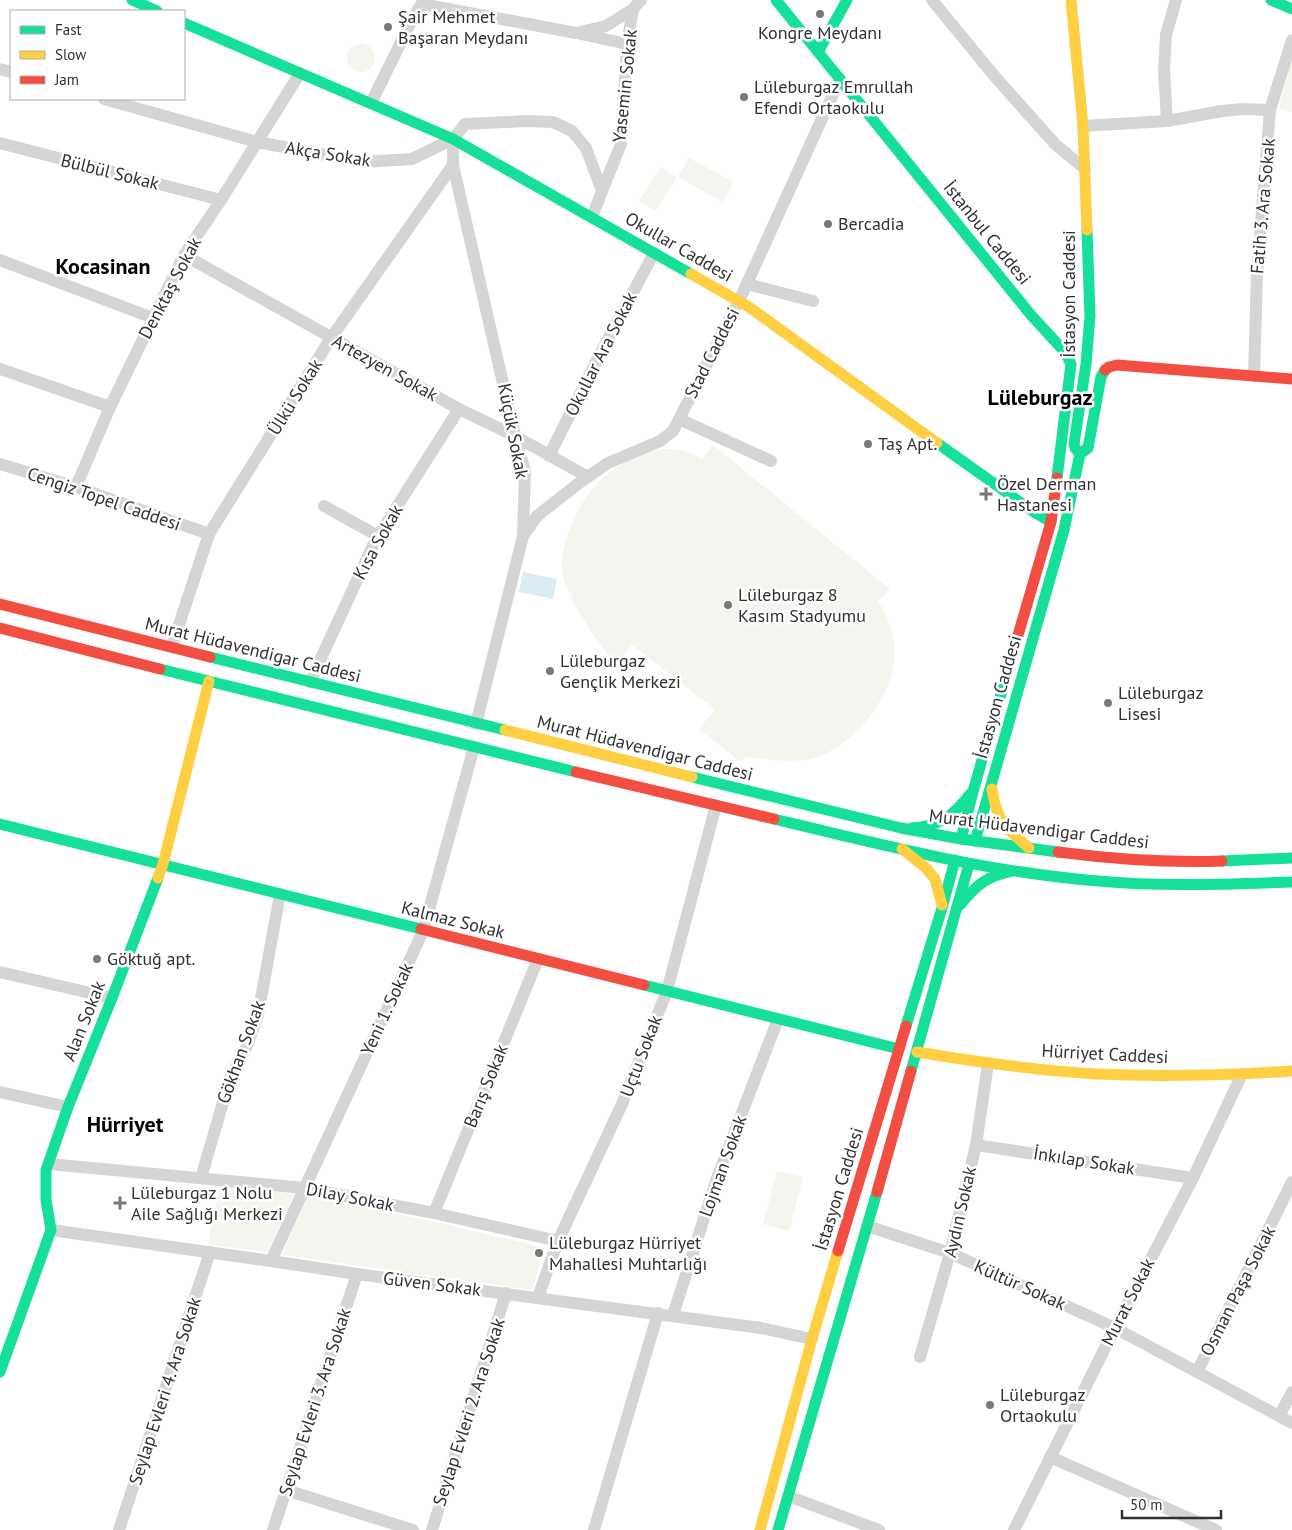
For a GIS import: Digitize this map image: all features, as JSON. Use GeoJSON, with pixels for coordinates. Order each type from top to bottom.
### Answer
{"type":"FeatureCollection","features":[{"type":"Feature","properties":{"kind":"main road"},"geometry":{"type":"LineString","coordinates":[[132,0],[155,10]]}},
{"type":"Feature","properties":{"kind":"main road","name":"İstanbul Caddesi"},"geometry":{"type":"LineString","coordinates":[[776,0],[1032,315],[1065,352],[1071,364],[1051,522]]}},
{"type":"Feature","properties":{"kind":"main road"},"geometry":{"type":"LineString","coordinates":[[818,52],[847,0]]}},
{"type":"Feature","properties":{"kind":"main road","name":"İstasyon Caddesi"},"geometry":{"type":"LineString","coordinates":[[778,1530],[917,1052],[991,783],[1064,530],[1080,454],[1074,444],[1086,364],[1090,316],[1083,126],[1071,0]]}},
{"type":"Feature","properties":{"kind":"main road"},"geometry":{"type":"LineString","coordinates":[[1271,0],[1292,9]]}},
{"type":"Feature","properties":{"kind":"main road","name":"Okullar Caddesi"},"geometry":{"type":"LineString","coordinates":[[185,23],[454,138],[739,301],[757,312],[1034,512],[1064,530]]}},
{"type":"Feature","properties":{"kind":"main road"},"geometry":{"type":"LineString","coordinates":[[1080,454],[1088,448],[1101,377],[1107,368],[1117,365],[1292,379]]}},
{"type":"Feature","properties":{"kind":"main road","name":"İstasyon Caddesi"},"geometry":{"type":"LineString","coordinates":[[760,1530],[812,1339],[942,908],[974,788],[1051,522]]}},
{"type":"Feature","properties":{"kind":"main road","name":"Murat Hüdavendigar Caddesi"},"geometry":{"type":"LineString","coordinates":[[0,604],[476,724],[901,828],[961,839],[1088,856],[1150,861],[1200,862],[1292,858]]}},
{"type":"Feature","properties":{"kind":"main road"},"geometry":{"type":"LineString","coordinates":[[0,628],[577,773],[969,864],[1074,879],[1137,883],[1292,882]]}},
{"type":"Feature","properties":{"kind":"main road","name":"Alan Sokak"},"geometry":{"type":"LineString","coordinates":[[0,1372],[51,1230],[46,1200],[46,1170],[68,1107],[163,864],[209,680]]}},
{"type":"Feature","properties":{"kind":"main road"},"geometry":{"type":"LineString","coordinates":[[991,783],[995,810],[1001,821],[1005,827],[1029,848]]}},
{"type":"Feature","properties":{"kind":"main road"},"geometry":{"type":"LineString","coordinates":[[901,828],[919,828],[948,818],[956,812],[974,788]]}},
{"type":"Feature","properties":{"kind":"main road","name":"Kalmaz Sokak"},"geometry":{"type":"LineString","coordinates":[[0,824],[422,931],[917,1052]]}},
{"type":"Feature","properties":{"kind":"main road"},"geometry":{"type":"LineString","coordinates":[[900,848],[926,868],[935,879],[942,908]]}},
{"type":"Feature","properties":{"kind":"main road"},"geometry":{"type":"LineString","coordinates":[[957,909],[972,889],[987,878],[1012,870]]}},
{"type":"Feature","properties":{"kind":"main road","name":"Hürriyet Caddesi"},"geometry":{"type":"LineString","coordinates":[[917,1052],[988,1064],[1096,1074],[1157,1076],[1292,1071]]}},
{"type":"Feature","properties":{"kind":"main road"},"geometry":{"type":"LineString","coordinates":[[848,1220],[867,1226]]}},
{"type":"Feature","properties":{"kind":"main road"},"geometry":{"type":"LineString","coordinates":[[812,1339],[832,1345]]}},
{"type":"Feature","properties":{"kind":"main road"},"geometry":{"type":"LineString","coordinates":[[772,1490],[788,1496]]}},
{"type":"Feature","properties":{"kind":"street"},"geometry":{"type":"LineString","coordinates":[[932,0],[996,78],[1048,137],[1085,169]]}},
{"type":"Feature","properties":{"kind":"street"},"geometry":{"type":"LineString","coordinates":[[1167,120],[1164,71],[1166,35],[1176,0]]}},
{"type":"Feature","properties":{"kind":"street"},"geometry":{"type":"LineString","coordinates":[[372,103],[414,16],[423,2],[627,44]]}},
{"type":"Feature","properties":{"kind":"street"},"geometry":{"type":"LineString","coordinates":[[576,33],[606,26],[637,4]]}},
{"type":"Feature","properties":{"kind":"street","name":"Yasemin Sokak"},"geometry":{"type":"LineString","coordinates":[[592,217],[621,144],[627,44],[637,4]]}},
{"type":"Feature","properties":{"kind":"street","name":"Fatih 3. Ara Sokak"},"geometry":{"type":"LineString","coordinates":[[1254,376],[1257,274],[1270,110],[1292,40]]}},
{"type":"Feature","properties":{"kind":"street","name":"Denktaş Sokak"},"geometry":{"type":"LineString","coordinates":[[76,487],[110,407],[184,255],[258,142],[300,73]]}},
{"type":"Feature","properties":{"kind":"street","name":"Stad Caddesi"},"geometry":{"type":"LineString","coordinates":[[523,536],[537,516],[608,463],[660,441],[673,431],[739,301],[840,79]]}},
{"type":"Feature","properties":{"kind":"street","name":"Akça Sokak"},"geometry":{"type":"LineString","coordinates":[[108,100],[258,142],[363,162],[412,159],[454,138],[465,124],[526,121],[553,122],[572,131],[586,148],[602,191]]}},
{"type":"Feature","properties":{"kind":"street"},"geometry":{"type":"LineString","coordinates":[[1083,126],[1167,120],[1243,109],[1270,110]]}},
{"type":"Feature","properties":{"kind":"street","name":"Küçük Sokak"},"geometry":{"type":"LineString","coordinates":[[454,138],[453,165],[515,436],[525,471],[523,536],[476,724]]}},
{"type":"Feature","properties":{"kind":"street","name":"Bülbül Sokak"},"geometry":{"type":"LineString","coordinates":[[0,143],[221,200]]}},
{"type":"Feature","properties":{"kind":"street","name":"Ülkü Sokak"},"geometry":{"type":"LineString","coordinates":[[172,646],[208,534],[331,338],[453,165]]}},
{"type":"Feature","properties":{"kind":"street","name":"Okullar Ara Sokak"},"geometry":{"type":"LineString","coordinates":[[549,456],[600,354],[654,253]]}},
{"type":"Feature","properties":{"kind":"street","name":"Artezyen Sokak"},"geometry":{"type":"LineString","coordinates":[[184,255],[459,409],[515,436],[588,477]]}},
{"type":"Feature","properties":{"kind":"street"},"geometry":{"type":"LineString","coordinates":[[0,260],[153,318]]}},
{"type":"Feature","properties":{"kind":"street"},"geometry":{"type":"LineString","coordinates":[[747,284],[813,301]]}},
{"type":"Feature","properties":{"kind":"street"},"geometry":{"type":"LineString","coordinates":[[0,369],[110,407]]}},
{"type":"Feature","properties":{"kind":"street","name":"Kısa Sokak"},"geometry":{"type":"LineString","coordinates":[[310,682],[378,536],[459,409]]}},
{"type":"Feature","properties":{"kind":"street"},"geometry":{"type":"LineString","coordinates":[[679,419],[771,461]]}},
{"type":"Feature","properties":{"kind":"street","name":"Cengiz Topel Caddesi"},"geometry":{"type":"LineString","coordinates":[[0,464],[76,487],[208,534]]}},
{"type":"Feature","properties":{"kind":"street"},"geometry":{"type":"LineString","coordinates":[[324,506],[378,536]]}},
{"type":"Feature","properties":{"kind":"street","name":"Yeni 1. Sokak"},"geometry":{"type":"LineString","coordinates":[[271,1261],[422,931],[474,747]]}},
{"type":"Feature","properties":{"kind":"street","name":"Uçtu Sokak"},"geometry":{"type":"LineString","coordinates":[[538,1297],[558,1241],[622,1104],[667,991],[716,805]]}},
{"type":"Feature","properties":{"kind":"street","name":"Gökhan Sokak"},"geometry":{"type":"LineString","coordinates":[[201,1178],[230,1078],[247,1046],[258,1015],[280,894]]}},
{"type":"Feature","properties":{"kind":"street","name":"Barış Sokak"},"geometry":{"type":"LineString","coordinates":[[434,1213],[538,959]]}},
{"type":"Feature","properties":{"kind":"street"},"geometry":{"type":"LineString","coordinates":[[0,972],[112,998]]}},
{"type":"Feature","properties":{"kind":"street","name":"Lojman Sokak"},"geometry":{"type":"LineString","coordinates":[[674,1316],[716,1178],[778,1019]]}},
{"type":"Feature","properties":{"kind":"street","name":"Aydın Sokak"},"geometry":{"type":"LineString","coordinates":[[920,1357],[950,1254],[976,1144],[988,1064]]}},
{"type":"Feature","properties":{"kind":"street","name":"Murat Sokak"},"geometry":{"type":"LineString","coordinates":[[1014,1530],[1115,1328],[1193,1178],[1242,1074]]}},
{"type":"Feature","properties":{"kind":"street"},"geometry":{"type":"LineString","coordinates":[[0,1092],[68,1107]]}},
{"type":"Feature","properties":{"kind":"street","name":"İnkılap Sokak"},"geometry":{"type":"LineString","coordinates":[[976,1144],[1193,1178]]}},
{"type":"Feature","properties":{"kind":"street","name":"Dilay Sokak"},"geometry":{"type":"LineString","coordinates":[[48,1164],[304,1188],[434,1213],[558,1241]]}},
{"type":"Feature","properties":{"kind":"street","name":"Osman Paşa Sokak"},"geometry":{"type":"LineString","coordinates":[[1196,1372],[1292,1182]]}},
{"type":"Feature","properties":{"kind":"street","name":"Kültür Sokak"},"geometry":{"type":"LineString","coordinates":[[867,1226],[950,1254],[1115,1328],[1292,1423]]}},
{"type":"Feature","properties":{"kind":"street","name":"Güven Sokak"},"geometry":{"type":"LineString","coordinates":[[51,1230],[357,1274],[658,1313],[761,1328],[812,1339]]}},
{"type":"Feature","properties":{"kind":"street","name":"Seylap Evleri 4. Ara Sokak"},"geometry":{"type":"LineString","coordinates":[[119,1530],[210,1252]]}},
{"type":"Feature","properties":{"kind":"street","name":"Seylap Evleri 3. Ara Sokak"},"geometry":{"type":"LineString","coordinates":[[273,1530],[357,1274]]}},
{"type":"Feature","properties":{"kind":"street","name":"Seylap Evleri 2. Ara Sokak"},"geometry":{"type":"LineString","coordinates":[[432,1530],[506,1294]]}},
{"type":"Feature","properties":{"kind":"street"},"geometry":{"type":"LineString","coordinates":[[594,1530],[658,1313]]}},
{"type":"Feature","properties":{"kind":"street"},"geometry":{"type":"LineString","coordinates":[[1279,1416],[1292,1392]]}},
{"type":"Feature","properties":{"kind":"street"},"geometry":{"type":"LineString","coordinates":[[1050,1457],[1216,1530]]}},
{"type":"Feature","properties":{"kind":"street"},"geometry":{"type":"LineString","coordinates":[[286,1490],[413,1530]]}},
{"type":"Feature","properties":{"kind":"street"},"geometry":{"type":"LineString","coordinates":[[788,1496],[880,1530]]}},
{"type":"Feature","properties":{"kind":"shaded area"},"geometry":{"type":"Polygon","coordinates":[[[361,44],[371,48],[375,58],[371,68],[361,72],[351,68],[347,58],[351,48],[361,44]]]}},
{"type":"Feature","properties":{"kind":"shaded area"},"geometry":{"type":"Polygon","coordinates":[[[1292,64],[1292,112],[1279,108],[1292,64]]]}},
{"type":"Feature","properties":{"kind":"shaded area"},"geometry":{"type":"Polygon","coordinates":[[[689,158],[734,182],[723,202],[678,177],[689,158]]]}},
{"type":"Feature","properties":{"kind":"shaded area"},"geometry":{"type":"Polygon","coordinates":[[[661,167],[677,178],[655,211],[639,201],[661,167]]]}},
{"type":"Feature","properties":{"kind":"shaded area","name":"Lüleburgaz 8 Kasım Stadyumu"},"geometry":{"type":"Polygon","coordinates":[[[713,445],[890,589],[878,601],[889,623],[895,655],[884,694],[865,723],[839,746],[825,754],[810,759],[786,761],[746,757],[741,762],[699,729],[715,709],[632,645],[615,666],[576,607],[564,581],[562,561],[567,537],[577,512],[601,480],[621,464],[651,451],[660,449],[678,450],[702,459],[713,445]]]}},
{"type":"Feature","properties":{"kind":"shaded area"},"geometry":{"type":"Polygon","coordinates":[[[523,572],[557,579],[553,599],[519,592],[523,572]]]}},
{"type":"Feature","properties":{"kind":"shaded area"},"geometry":{"type":"Polygon","coordinates":[[[777,1171],[803,1177],[789,1231],[763,1224],[777,1171]]]}},
{"type":"Feature","properties":{"kind":"shaded area"},"geometry":{"type":"Polygon","coordinates":[[[220,1186],[294,1194],[268,1252],[208,1245],[220,1186]]]}},
{"type":"Feature","properties":{"kind":"shaded area"},"geometry":{"type":"Polygon","coordinates":[[[307,1196],[431,1221],[545,1248],[532,1290],[282,1255],[307,1196]]]}},
{"type":"Feature","properties":{"kind":"traffic: fast"},"geometry":{"type":"LineString","coordinates":[[132,0],[155,10]]}},
{"type":"Feature","properties":{"kind":"traffic: fast"},"geometry":{"type":"LineString","coordinates":[[776,0],[1031,315],[1065,352],[1071,364],[1057,478]]}},
{"type":"Feature","properties":{"kind":"traffic: fast"},"geometry":{"type":"LineString","coordinates":[[818,52],[847,0]]}},
{"type":"Feature","properties":{"kind":"traffic: fast"},"geometry":{"type":"LineString","coordinates":[[1271,0],[1292,9]]}},
{"type":"Feature","properties":{"kind":"traffic: fast"},"geometry":{"type":"LineString","coordinates":[[185,23],[453,139],[691,274]]}},
{"type":"Feature","properties":{"kind":"traffic: fast"},"geometry":{"type":"LineString","coordinates":[[1080,454],[1074,444],[1086,364],[1090,316],[1087,230]]}},
{"type":"Feature","properties":{"kind":"traffic: fast"},"geometry":{"type":"LineString","coordinates":[[975,841],[1064,530],[1080,454],[1088,448],[1101,377],[1105,370]]}},
{"type":"Feature","properties":{"kind":"traffic: fast"},"geometry":{"type":"LineString","coordinates":[[937,443],[1051,522]]}},
{"type":"Feature","properties":{"kind":"traffic: fast"},"geometry":{"type":"LineString","coordinates":[[961,839],[1014,649]]}},
{"type":"Feature","properties":{"kind":"traffic: fast"},"geometry":{"type":"LineString","coordinates":[[210,657],[505,730]]}},
{"type":"Feature","properties":{"kind":"traffic: fast"},"geometry":{"type":"LineString","coordinates":[[160,669],[576,772]]}},
{"type":"Feature","properties":{"kind":"traffic: fast"},"geometry":{"type":"LineString","coordinates":[[692,777],[901,828],[961,839],[1058,852]]}},
{"type":"Feature","properties":{"kind":"traffic: fast"},"geometry":{"type":"LineString","coordinates":[[912,828],[930,825],[952,814],[970,794]]}},
{"type":"Feature","properties":{"kind":"traffic: fast"},"geometry":{"type":"LineString","coordinates":[[774,819],[935,856],[1057,877],[1147,884],[1195,885],[1292,882]]}},
{"type":"Feature","properties":{"kind":"traffic: fast"},"geometry":{"type":"LineString","coordinates":[[0,824],[421,929]]}},
{"type":"Feature","properties":{"kind":"traffic: fast"},"geometry":{"type":"LineString","coordinates":[[1222,861],[1292,858]]}},
{"type":"Feature","properties":{"kind":"traffic: fast"},"geometry":{"type":"LineString","coordinates":[[906,1026],[955,860]]}},
{"type":"Feature","properties":{"kind":"traffic: fast"},"geometry":{"type":"LineString","coordinates":[[911,1071],[969,864]]}},
{"type":"Feature","properties":{"kind":"traffic: fast"},"geometry":{"type":"LineString","coordinates":[[960,905],[983,882],[1012,871]]}},
{"type":"Feature","properties":{"kind":"traffic: fast"},"geometry":{"type":"LineString","coordinates":[[0,1372],[51,1230],[46,1200],[46,1170],[68,1107],[158,878]]}},
{"type":"Feature","properties":{"kind":"traffic: fast"},"geometry":{"type":"LineString","coordinates":[[644,985],[899,1049]]}},
{"type":"Feature","properties":{"kind":"traffic: fast"},"geometry":{"type":"LineString","coordinates":[[778,1530],[877,1192]]}},
{"type":"Feature","properties":{"kind":"traffic: slow"},"geometry":{"type":"LineString","coordinates":[[1071,0],[1083,126],[1087,230]]}},
{"type":"Feature","properties":{"kind":"traffic: slow"},"geometry":{"type":"LineString","coordinates":[[691,274],[749,307],[937,443]]}},
{"type":"Feature","properties":{"kind":"traffic: slow"},"geometry":{"type":"LineString","coordinates":[[158,878],[209,681]]}},
{"type":"Feature","properties":{"kind":"traffic: slow"},"geometry":{"type":"LineString","coordinates":[[505,730],[692,777]]}},
{"type":"Feature","properties":{"kind":"traffic: slow"},"geometry":{"type":"LineString","coordinates":[[992,789],[1003,823],[1029,848]]}},
{"type":"Feature","properties":{"kind":"traffic: slow"},"geometry":{"type":"LineString","coordinates":[[902,849],[926,868],[935,879],[942,905]]}},
{"type":"Feature","properties":{"kind":"traffic: slow"},"geometry":{"type":"LineString","coordinates":[[917,1052],[1007,1066],[1098,1074],[1195,1075],[1292,1071]]}},
{"type":"Feature","properties":{"kind":"traffic: slow"},"geometry":{"type":"LineString","coordinates":[[760,1530],[838,1251]]}},
{"type":"Feature","properties":{"kind":"traffic: jam"},"geometry":{"type":"LineString","coordinates":[[1105,370],[1117,365],[1292,379]]}},
{"type":"Feature","properties":{"kind":"traffic: jam"},"geometry":{"type":"LineString","coordinates":[[1014,649],[1051,522],[1057,478]]}},
{"type":"Feature","properties":{"kind":"traffic: jam"},"geometry":{"type":"LineString","coordinates":[[0,604],[210,657]]}},
{"type":"Feature","properties":{"kind":"traffic: jam"},"geometry":{"type":"LineString","coordinates":[[0,628],[160,669]]}},
{"type":"Feature","properties":{"kind":"traffic: jam"},"geometry":{"type":"LineString","coordinates":[[576,772],[774,819]]}},
{"type":"Feature","properties":{"kind":"traffic: jam"},"geometry":{"type":"LineString","coordinates":[[1058,852],[1140,860],[1222,861]]}},
{"type":"Feature","properties":{"kind":"traffic: jam"},"geometry":{"type":"LineString","coordinates":[[421,929],[644,985]]}},
{"type":"Feature","properties":{"kind":"traffic: jam"},"geometry":{"type":"LineString","coordinates":[[838,1251],[906,1026]]}},
{"type":"Feature","properties":{"kind":"traffic: jam"},"geometry":{"type":"LineString","coordinates":[[877,1192],[911,1071]]}},
{"type":"Feature","properties":{"kind":"place","name":"Kongre Meydanı"},"geometry":{"type":"Point","coordinates":[820,14]}},
{"type":"Feature","properties":{"kind":"place","name":"Şair Mehmet Başaran Meydanı"},"geometry":{"type":"Point","coordinates":[388,27]}},
{"type":"Feature","properties":{"kind":"place","name":"Lüleburgaz Emrullah Efendi Ortaokulu"},"geometry":{"type":"Point","coordinates":[744,97]}},
{"type":"Feature","properties":{"kind":"place","name":"Bercadia"},"geometry":{"type":"Point","coordinates":[828,224]}},
{"type":"Feature","properties":{"kind":"place","name":"Taş Apt."},"geometry":{"type":"Point","coordinates":[868,444]}},
{"type":"Feature","properties":{"kind":"place","name":"Özel Derman Hastanesi"},"geometry":{"type":"Point","coordinates":[986,494]}},
{"type":"Feature","properties":{"kind":"place","name":"Lüleburgaz 8 Kasım Stadyumu"},"geometry":{"type":"Point","coordinates":[728,605]}},
{"type":"Feature","properties":{"kind":"place","name":"Lüleburgaz Gençlik Merkezi"},"geometry":{"type":"Point","coordinates":[550,671]}},
{"type":"Feature","properties":{"kind":"place","name":"Lüleburgaz Lisesi"},"geometry":{"type":"Point","coordinates":[1108,703]}},
{"type":"Feature","properties":{"kind":"place","name":"Göktuğ apt."},"geometry":{"type":"Point","coordinates":[97,959]}},
{"type":"Feature","properties":{"kind":"place","name":"Lüleburgaz 1 Nolu Aile Sağlığı Merkezi"},"geometry":{"type":"Point","coordinates":[120,1203]}},
{"type":"Feature","properties":{"kind":"place","name":"Lüleburgaz Hürriyet Mahallesi Muhtarlığı"},"geometry":{"type":"Point","coordinates":[539,1253]}},
{"type":"Feature","properties":{"kind":"place","name":"Lüleburgaz Ortaokulu"},"geometry":{"type":"Point","coordinates":[990,1405]}},
{"type":"Feature","properties":{"kind":"district","name":"Kocasinan"},"geometry":{"type":"Point","coordinates":[103,266]}},
{"type":"Feature","properties":{"kind":"district","name":"Lüleburgaz"},"geometry":{"type":"Point","coordinates":[1040,397]}},
{"type":"Feature","properties":{"kind":"district","name":"Hürriyet"},"geometry":{"type":"Point","coordinates":[125,1124]}}]}
